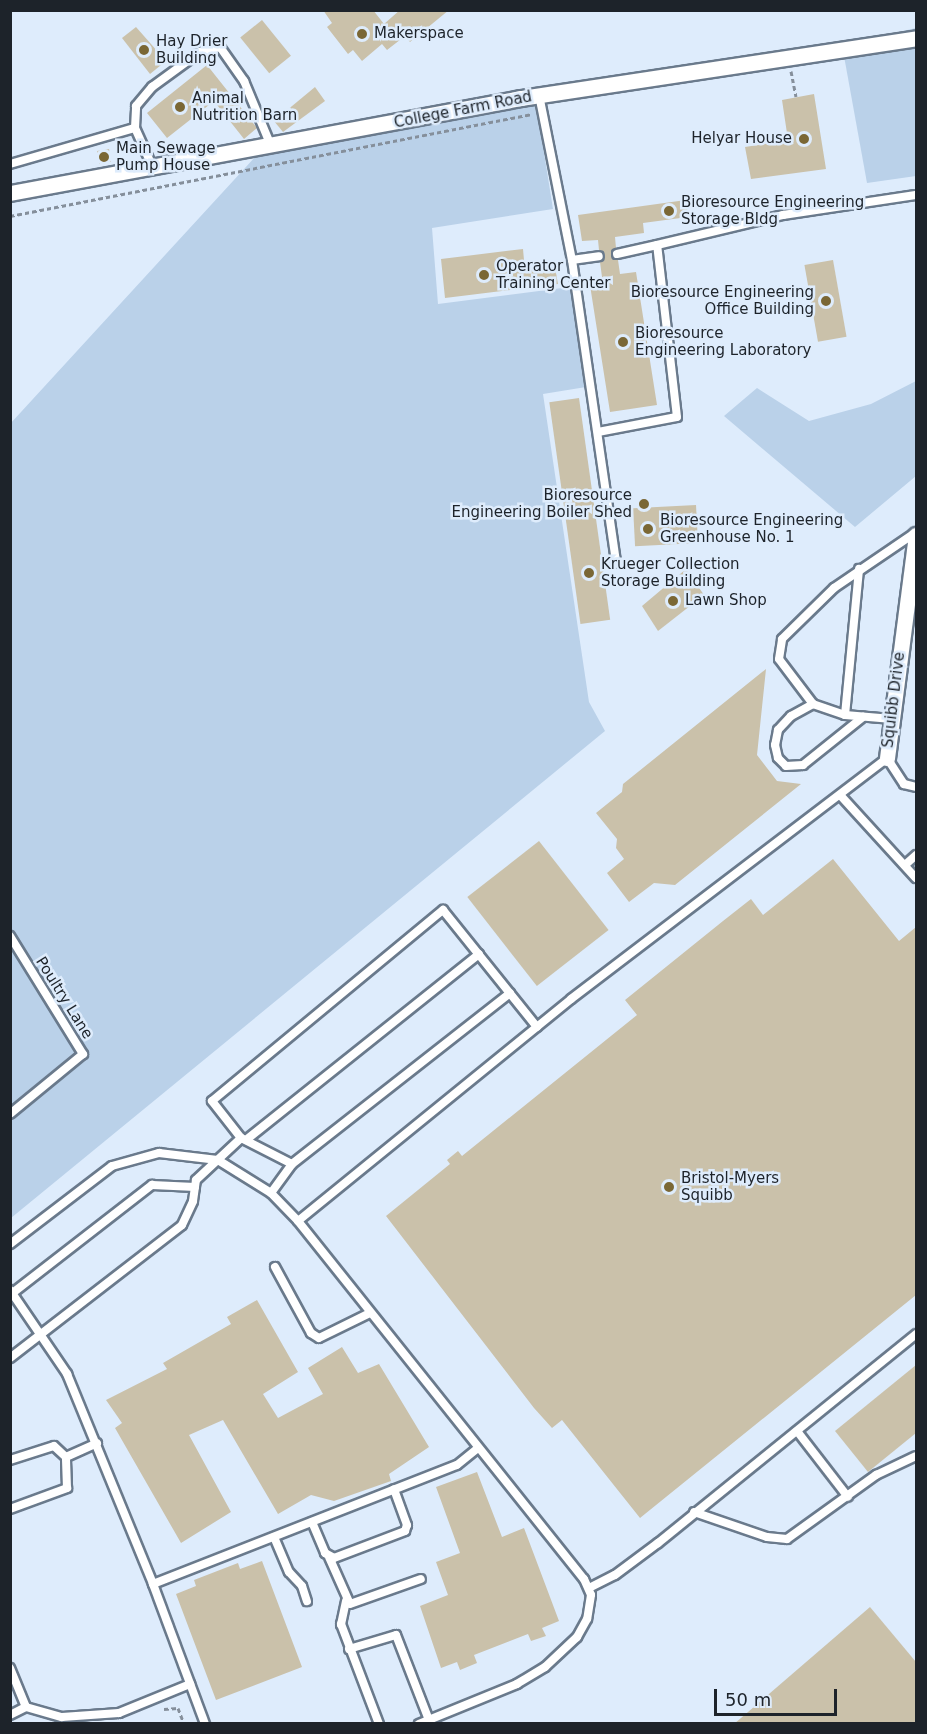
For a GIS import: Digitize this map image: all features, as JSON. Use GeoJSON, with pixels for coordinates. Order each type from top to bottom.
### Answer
{"type":"FeatureCollection","features":[{"type":"Feature","properties":{"kind":"street","name":"College Farm Road"},"geometry":{"type":"LineString","coordinates":[[10,194],[539,96],[916,38]]}},
{"type":"Feature","properties":{"kind":"street","name":"Squibb Drive"},"geometry":{"type":"LineString","coordinates":[[887,758],[913,576],[916,534]]}},
{"type":"Feature","properties":{"kind":"lane"},"geometry":{"type":"LineString","coordinates":[[153,168],[135,128],[136,106],[152,87],[200,52],[220,47],[244,81],[271,147]]}},
{"type":"Feature","properties":{"kind":"lane"},"geometry":{"type":"LineString","coordinates":[[539,96],[572,260],[616,563]]}},
{"type":"Feature","properties":{"kind":"lane"},"geometry":{"type":"LineString","coordinates":[[10,164],[135,128]]}},
{"type":"Feature","properties":{"kind":"lane"},"geometry":{"type":"LineString","coordinates":[[617,254],[783,215],[916,195]]}},
{"type":"Feature","properties":{"kind":"lane"},"geometry":{"type":"LineString","coordinates":[[598,432],[677,417],[657,245]]}},
{"type":"Feature","properties":{"kind":"lane"},"geometry":{"type":"LineString","coordinates":[[572,260],[599,256]]}},
{"type":"Feature","properties":{"kind":"lane"},"geometry":{"type":"LineString","coordinates":[[892,719],[845,715],[813,704],[779,659],[782,639],[860,569],[916,534]]}},
{"type":"Feature","properties":{"kind":"lane"},"geometry":{"type":"LineString","coordinates":[[845,715],[860,569]]}},
{"type":"Feature","properties":{"kind":"lane"},"geometry":{"type":"LineString","coordinates":[[813,704],[790,716],[778,730],[775,745],[778,758],[786,766],[803,765],[863,717]]}},
{"type":"Feature","properties":{"kind":"lane"},"geometry":{"type":"LineString","coordinates":[[298,1221],[537,1027],[841,796],[887,758],[904,784],[916,787]]}},
{"type":"Feature","properties":{"kind":"lane"},"geometry":{"type":"LineString","coordinates":[[841,796],[916,878]]}},
{"type":"Feature","properties":{"kind":"lane"},"geometry":{"type":"LineString","coordinates":[[905,865],[916,855]]}},
{"type":"Feature","properties":{"kind":"lane"},"geometry":{"type":"LineString","coordinates":[[292,1164],[243,1139],[212,1101],[443,910],[537,1027]]}},
{"type":"Feature","properties":{"kind":"lane","name":"Poultry Lane"},"geometry":{"type":"LineString","coordinates":[[10,936],[83,1054],[10,1114]]}},
{"type":"Feature","properties":{"kind":"lane"},"geometry":{"type":"LineString","coordinates":[[10,1358],[182,1225],[196,1180],[218,1160],[479,954]]}},
{"type":"Feature","properties":{"kind":"lane"},"geometry":{"type":"LineString","coordinates":[[271,1193],[292,1164],[510,993]]}},
{"type":"Feature","properties":{"kind":"lane"},"geometry":{"type":"LineString","coordinates":[[10,1244],[92,1179],[132,1158],[183,1154],[218,1160],[271,1193],[298,1221],[589,1588],[590,1606],[577,1637],[545,1667],[517,1684],[419,1724]]}},
{"type":"Feature","properties":{"kind":"lane"},"geometry":{"type":"LineString","coordinates":[[195,1187],[152,1185],[11,1293],[67,1374],[153,1584],[205,1724]]}},
{"type":"Feature","properties":{"kind":"lane"},"geometry":{"type":"LineString","coordinates":[[275,1267],[311,1333],[319,1338],[370,1313]]}},
{"type":"Feature","properties":{"kind":"lane"},"geometry":{"type":"LineString","coordinates":[[589,1588],[615,1575],[916,1334]]}},
{"type":"Feature","properties":{"kind":"lane"},"geometry":{"type":"LineString","coordinates":[[797,1431],[848,1497]]}},
{"type":"Feature","properties":{"kind":"lane"},"geometry":{"type":"LineString","coordinates":[[66,1457],[97,1443]]}},
{"type":"Feature","properties":{"kind":"lane"},"geometry":{"type":"LineString","coordinates":[[10,1460],[54,1446],[66,1457],[67,1488],[10,1509]]}},
{"type":"Feature","properties":{"kind":"lane"},"geometry":{"type":"LineString","coordinates":[[153,1584],[457,1465],[478,1448]]}},
{"type":"Feature","properties":{"kind":"lane"},"geometry":{"type":"LineString","coordinates":[[694,1512],[767,1537],[787,1539],[876,1475],[916,1456]]}},
{"type":"Feature","properties":{"kind":"lane"},"geometry":{"type":"LineString","coordinates":[[329,1557],[334,1558],[405,1532],[407,1525],[394,1489]]}},
{"type":"Feature","properties":{"kind":"lane"},"geometry":{"type":"LineString","coordinates":[[312,1522],[346,1600],[340,1624],[379,1724]]}},
{"type":"Feature","properties":{"kind":"lane"},"geometry":{"type":"LineString","coordinates":[[274,1537],[289,1572],[302,1586],[308,1601]]}},
{"type":"Feature","properties":{"kind":"lane"},"geometry":{"type":"LineString","coordinates":[[346,1600],[356,1604],[421,1579]]}},
{"type":"Feature","properties":{"kind":"lane"},"geometry":{"type":"LineString","coordinates":[[349,1649],[396,1635],[429,1720]]}},
{"type":"Feature","properties":{"kind":"lane"},"geometry":{"type":"LineString","coordinates":[[10,1668],[26,1707]]}},
{"type":"Feature","properties":{"kind":"lane"},"geometry":{"type":"LineString","coordinates":[[10,1715],[26,1707],[62,1717],[119,1713],[190,1684]]}},
{"type":"Feature","properties":{"kind":"path"},"geometry":{"type":"LineString","coordinates":[[10,216],[542,112]]}},
{"type":"Feature","properties":{"kind":"path"},"geometry":{"type":"LineString","coordinates":[[157,1712],[178,1708],[184,1724]]}},
{"type":"Feature","properties":{"kind":"shaded area"},"geometry":{"type":"Polygon","coordinates":[[[916,28],[916,176],[867,183],[842,45],[916,28]]]}},
{"type":"Feature","properties":{"kind":"shaded area"},"geometry":{"type":"Polygon","coordinates":[[[534,90],[553,209],[432,228],[438,304],[570,287],[586,387],[543,394],[589,702],[605,731],[11,1218],[10,424],[266,145],[534,90]]]}},
{"type":"Feature","properties":{"kind":"shaded area"},"geometry":{"type":"Polygon","coordinates":[[[916,381],[916,476],[855,527],[724,416],[757,388],[809,421],[871,404],[916,381]]]}},
{"type":"Feature","properties":{"kind":"building","name":"Makerspace"},"geometry":{"type":"Polygon","coordinates":[[[323,10],[373,10],[384,24],[400,10],[449,10],[410,42],[405,36],[387,50],[382,44],[362,61],[353,50],[348,54],[327,27],[332,23],[323,10]]]}},
{"type":"Feature","properties":{"kind":"building","name":"Animal Nutrition Barn"},"geometry":{"type":"Polygon","coordinates":[[[262,20],[291,56],[269,73],[240,38],[262,20]]]}},
{"type":"Feature","properties":{"kind":"building","name":"Hay Drier Building"},"geometry":{"type":"Polygon","coordinates":[[[136,27],[166,61],[150,74],[122,38],[136,27]]]}},
{"type":"Feature","properties":{"kind":"building","name":"Animal Nutrition Barn"},"geometry":{"type":"Polygon","coordinates":[[[207,65],[257,128],[244,139],[214,101],[167,138],[147,113],[207,65]]]}},
{"type":"Feature","properties":{"kind":"building"},"geometry":{"type":"Polygon","coordinates":[[[315,87],[325,101],[283,132],[274,121],[315,87]]]}},
{"type":"Feature","properties":{"kind":"building","name":"Helyar House"},"geometry":{"type":"Polygon","coordinates":[[[814,94],[826,169],[751,179],[745,147],[788,140],[782,100],[814,94]]]}},
{"type":"Feature","properties":{"kind":"building","name":"Main Sewage Pump House"},"geometry":{"type":"Polygon","coordinates":[[[109,149],[111,162],[99,164],[97,151],[109,149]]]}},
{"type":"Feature","properties":{"kind":"building","name":"Bioresource Engineering Laboratory"},"geometry":{"type":"Polygon","coordinates":[[[686,200],[688,217],[643,223],[644,233],[615,237],[616,248],[611,255],[618,260],[620,274],[636,272],[657,405],[610,412],[589,279],[602,277],[600,262],[605,255],[599,250],[598,240],[582,241],[578,215],[686,200]]]}},
{"type":"Feature","properties":{"kind":"building","name":"Operator Training Center"},"geometry":{"type":"Polygon","coordinates":[[[523,249],[525,271],[555,267],[558,284],[445,298],[441,259],[523,249]]]}},
{"type":"Feature","properties":{"kind":"building","name":"Bioresource Engineering Office Building"},"geometry":{"type":"Polygon","coordinates":[[[833,260],[847,337],[818,342],[804,265],[833,260]]]}},
{"type":"Feature","properties":{"kind":"building"},"geometry":{"type":"Polygon","coordinates":[[[579,398],[610,620],[580,624],[549,402],[579,398]]]}},
{"type":"Feature","properties":{"kind":"building"},"geometry":{"type":"Polygon","coordinates":[[[696,505],[698,543],[635,546],[633,508],[696,505]]]}},
{"type":"Feature","properties":{"kind":"building","name":"Lawn Shop"},"geometry":{"type":"Polygon","coordinates":[[[686,569],[704,595],[658,631],[642,606],[686,569]]]}},
{"type":"Feature","properties":{"kind":"building"},"geometry":{"type":"Polygon","coordinates":[[[766,669],[757,755],[777,781],[801,784],[675,885],[654,883],[629,902],[607,873],[624,859],[616,848],[617,839],[596,813],[622,792],[623,784],[766,669]]]}},
{"type":"Feature","properties":{"kind":"building"},"geometry":{"type":"Polygon","coordinates":[[[539,841],[609,930],[537,986],[467,897],[539,841]]]}},
{"type":"Feature","properties":{"kind":"building","name":"Bristol-Myers Squibb"},"geometry":{"type":"Polygon","coordinates":[[[833,859],[899,941],[916,927],[916,1295],[640,1518],[562,1420],[552,1428],[534,1408],[386,1216],[450,1164],[447,1160],[458,1151],[462,1156],[637,1015],[625,1000],[723,921],[751,899],[763,915],[833,859]]]}},
{"type":"Feature","properties":{"kind":"building"},"geometry":{"type":"Polygon","coordinates":[[[257,1300],[298,1372],[263,1394],[278,1418],[323,1394],[308,1368],[342,1347],[358,1373],[379,1364],[429,1447],[389,1474],[391,1481],[334,1501],[311,1495],[278,1514],[223,1420],[189,1435],[231,1512],[181,1543],[115,1428],[122,1423],[106,1400],[167,1369],[163,1363],[231,1324],[227,1317],[257,1300]]]}},
{"type":"Feature","properties":{"kind":"building"},"geometry":{"type":"Polygon","coordinates":[[[916,1365],[916,1433],[868,1472],[835,1431],[916,1365]]]}},
{"type":"Feature","properties":{"kind":"building"},"geometry":{"type":"Polygon","coordinates":[[[477,1472],[502,1537],[524,1528],[559,1621],[542,1628],[546,1636],[531,1641],[528,1634],[474,1655],[477,1663],[460,1670],[457,1662],[441,1668],[420,1606],[448,1595],[436,1562],[460,1553],[436,1487],[477,1472]]]}},
{"type":"Feature","properties":{"kind":"building"},"geometry":{"type":"Polygon","coordinates":[[[262,1561],[302,1667],[216,1700],[176,1594],[196,1586],[194,1580],[238,1563],[240,1569],[262,1561]]]}},
{"type":"Feature","properties":{"kind":"building"},"geometry":{"type":"Polygon","coordinates":[[[870,1607],[916,1662],[916,1724],[734,1724],[870,1607]]]}},
{"type":"Feature","properties":{"kind":"place","name":"Makerspace"},"geometry":{"type":"Point","coordinates":[362,34]}},
{"type":"Feature","properties":{"kind":"place","name":"Hay Drier Building"},"geometry":{"type":"Point","coordinates":[144,50]}},
{"type":"Feature","properties":{"kind":"place","name":"Animal Nutrition Barn"},"geometry":{"type":"Point","coordinates":[180,107]}},
{"type":"Feature","properties":{"kind":"place","name":"Helyar House"},"geometry":{"type":"Point","coordinates":[804,139]}},
{"type":"Feature","properties":{"kind":"place","name":"Main Sewage Pump House"},"geometry":{"type":"Point","coordinates":[104,157]}},
{"type":"Feature","properties":{"kind":"place","name":"Bioresource Engineering Storage Bldg"},"geometry":{"type":"Point","coordinates":[669,211]}},
{"type":"Feature","properties":{"kind":"place","name":"Operator Training Center"},"geometry":{"type":"Point","coordinates":[484,275]}},
{"type":"Feature","properties":{"kind":"place","name":"Bioresource Engineering Office Building"},"geometry":{"type":"Point","coordinates":[826,301]}},
{"type":"Feature","properties":{"kind":"place","name":"Bioresource Engineering Laboratory"},"geometry":{"type":"Point","coordinates":[623,342]}},
{"type":"Feature","properties":{"kind":"place","name":"Bioresource Engineering Boiler Shed"},"geometry":{"type":"Point","coordinates":[644,504]}},
{"type":"Feature","properties":{"kind":"place","name":"Bioresource Engineering Greenhouse No. 1"},"geometry":{"type":"Point","coordinates":[648,529]}},
{"type":"Feature","properties":{"kind":"place","name":"Krueger Collection Storage Building"},"geometry":{"type":"Point","coordinates":[589,573]}},
{"type":"Feature","properties":{"kind":"place","name":"Lawn Shop"},"geometry":{"type":"Point","coordinates":[673,601]}},
{"type":"Feature","properties":{"kind":"place","name":"Bristol-Myers Squibb"},"geometry":{"type":"Point","coordinates":[669,1187]}}]}
